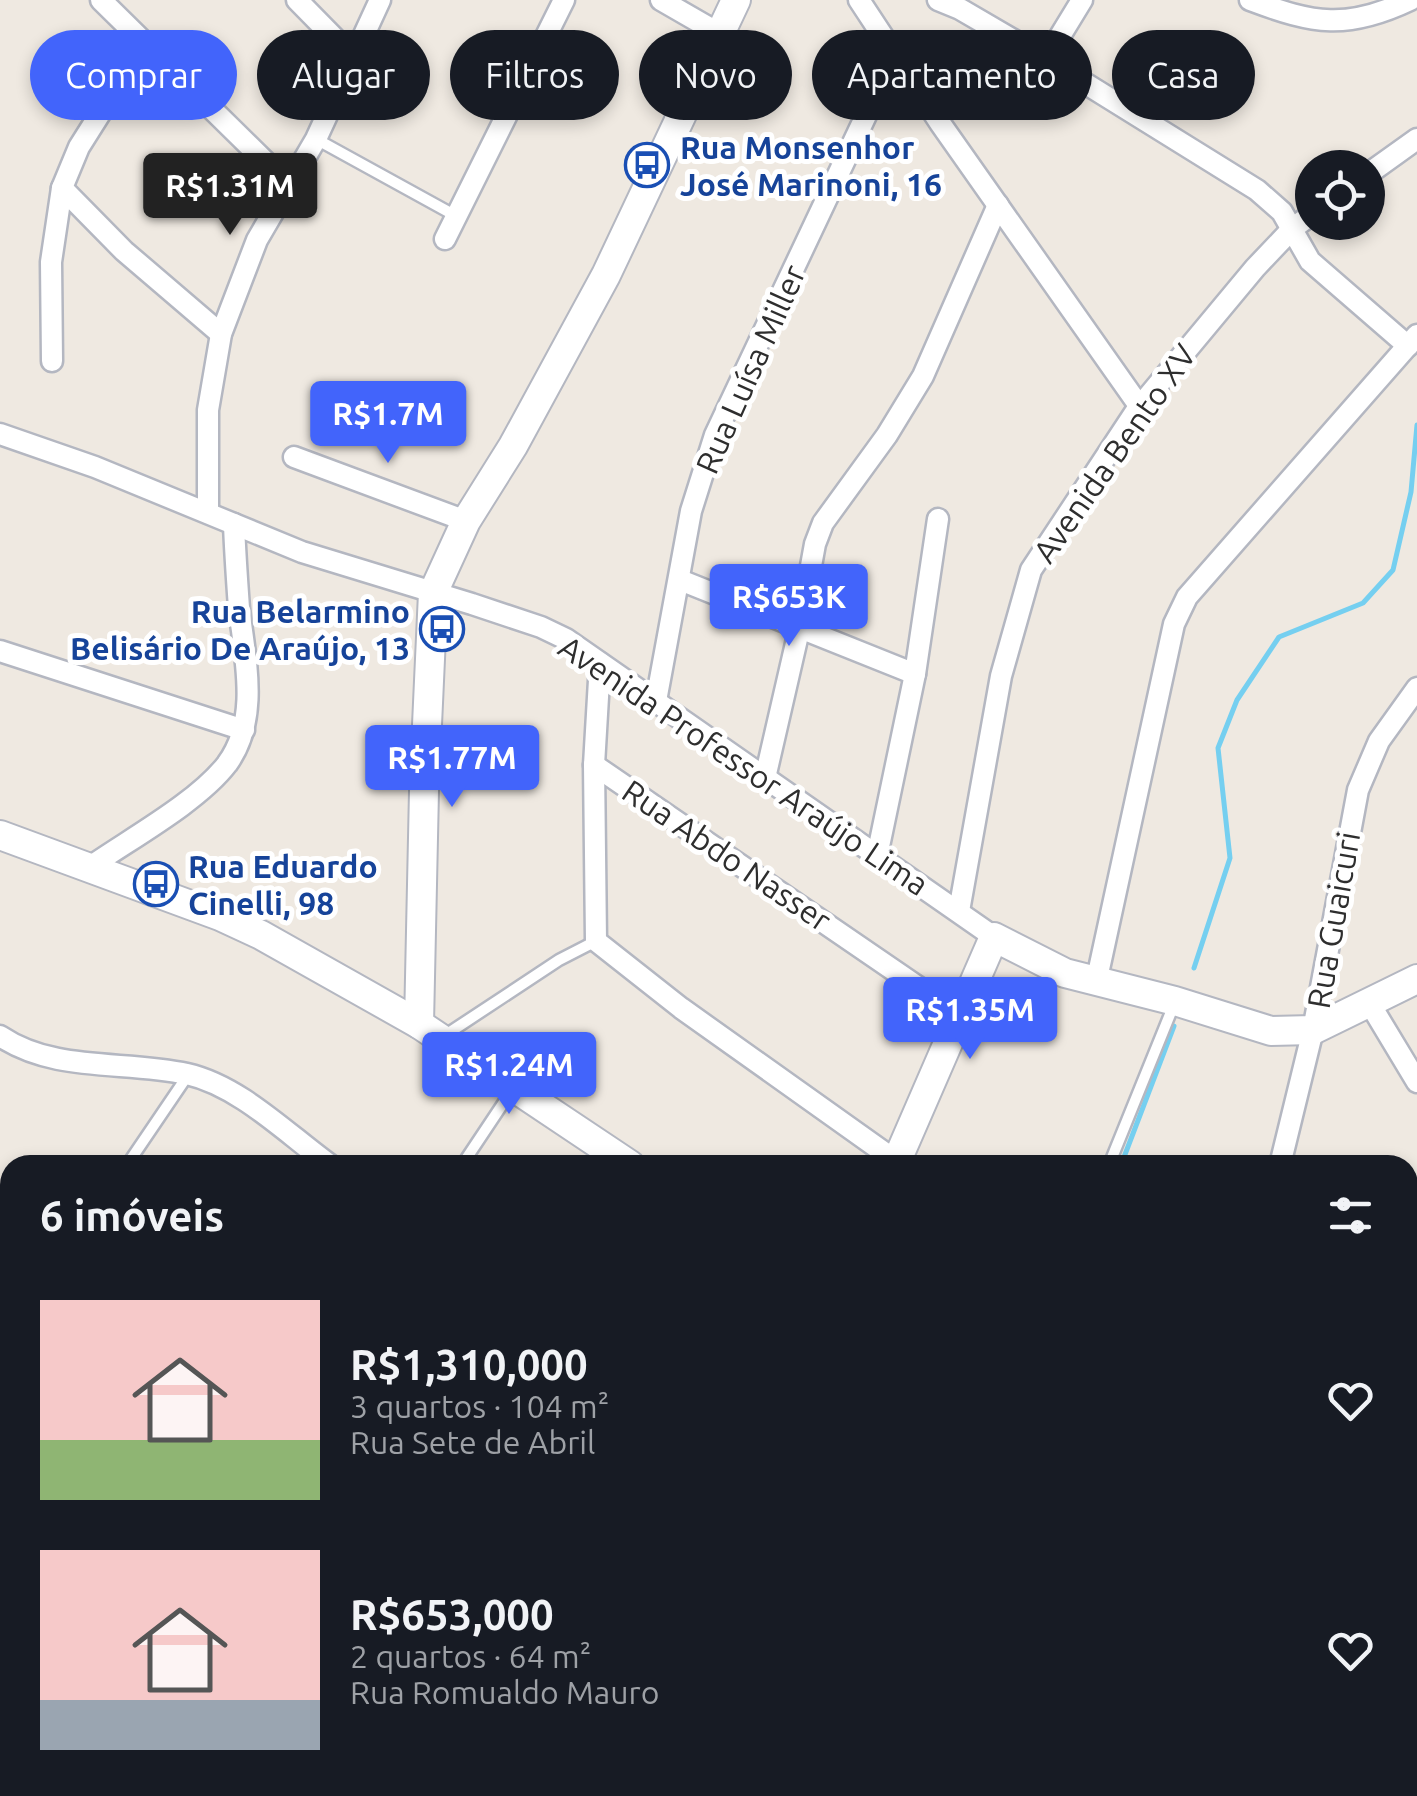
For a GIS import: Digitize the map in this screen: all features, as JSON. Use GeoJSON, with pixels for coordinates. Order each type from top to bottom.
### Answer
{"type":"FeatureCollection","features":[{"type":"Feature","properties":{"kind":"street"},"geometry":{"type":"LineString","coordinates":[[101,0],[130,30]]}},
{"type":"Feature","properties":{"kind":"street"},"geometry":{"type":"LineString","coordinates":[[297,0],[327,30]]}},
{"type":"Feature","properties":{"kind":"street"},"geometry":{"type":"LineString","coordinates":[[366,30],[380,0]]}},
{"type":"Feature","properties":{"kind":"street"},"geometry":{"type":"LineString","coordinates":[[445,239],[564,0]]}},
{"type":"Feature","properties":{"kind":"street"},"geometry":{"type":"LineString","coordinates":[[661,0],[713,30]]}},
{"type":"Feature","properties":{"kind":"street"},"geometry":{"type":"LineString","coordinates":[[722,30],[736,0]]}},
{"type":"Feature","properties":{"kind":"street"},"geometry":{"type":"LineString","coordinates":[[859,0],[879,30]]}},
{"type":"Feature","properties":{"kind":"street"},"geometry":{"type":"LineString","coordinates":[[938,0],[993,30]]}},
{"type":"Feature","properties":{"kind":"street"},"geometry":{"type":"LineString","coordinates":[[1064,30],[1082,0]]}},
{"type":"Feature","properties":{"kind":"street"},"geometry":{"type":"LineString","coordinates":[[1250,0],[1318,20],[1354,21],[1410,0]]}},
{"type":"Feature","properties":{"kind":"street"},"geometry":{"type":"LineString","coordinates":[[1092,88],[1257,190],[1282,212],[1310,261],[1412,340],[1187,597],[1174,624],[1096,983]]}},
{"type":"Feature","properties":{"kind":"street"},"geometry":{"type":"LineString","coordinates":[[52,361],[50,262],[62,188],[79,147],[96,120]]}},
{"type":"Feature","properties":{"kind":"street"},"geometry":{"type":"LineString","coordinates":[[223,120],[289,184]]}},
{"type":"Feature","properties":{"kind":"street"},"geometry":{"type":"LineString","coordinates":[[208,511],[208,410],[221,334],[257,240],[324,120]]}},
{"type":"Feature","properties":{"kind":"street"},"geometry":{"type":"LineString","coordinates":[[430,1032],[424,791],[432,593],[466,521],[566,352],[678,120]]}},
{"type":"Feature","properties":{"kind":"street","name":"Rua Luísa Miller"},"geometry":{"type":"LineString","coordinates":[[656,702],[691,511],[715,434],[864,120]]}},
{"type":"Feature","properties":{"kind":"street"},"geometry":{"type":"LineString","coordinates":[[940,120],[1140,407]]}},
{"type":"Feature","properties":{"kind":"street"},"geometry":{"type":"LineString","coordinates":[[1385,162],[1417,140]]}},
{"type":"Feature","properties":{"kind":"street"},"geometry":{"type":"LineString","coordinates":[[62,188],[124,251],[221,334]]}},
{"type":"Feature","properties":{"kind":"street"},"geometry":{"type":"LineString","coordinates":[[765,778],[822,523],[887,435],[923,376],[998,205]]}},
{"type":"Feature","properties":{"kind":"street","name":"Avenida Bento XV"},"geometry":{"type":"LineString","coordinates":[[959,911],[1001,676],[1032,570],[1140,407],[1206,323],[1295,227]]}},
{"type":"Feature","properties":{"kind":"street","name":"Avenida Professor Araújo Lima"},"geometry":{"type":"LineString","coordinates":[[0,434],[208,511],[302,552],[541,628],[600,663],[994,937],[1034,960],[1096,983],[1175,1000],[1271,1031],[1313,1030]]}},
{"type":"Feature","properties":{"kind":"street"},"geometry":{"type":"LineString","coordinates":[[294,457],[466,521]]}},
{"type":"Feature","properties":{"kind":"street"},"geometry":{"type":"LineString","coordinates":[[876,856],[916,674],[938,519]]}},
{"type":"Feature","properties":{"kind":"street"},"geometry":{"type":"LineString","coordinates":[[86,869],[210,782],[226,764],[244,730],[248,676],[234,524]]}},
{"type":"Feature","properties":{"kind":"street"},"geometry":{"type":"LineString","coordinates":[[680,580],[916,674]]}},
{"type":"Feature","properties":{"kind":"street"},"geometry":{"type":"LineString","coordinates":[[0,651],[244,730]]}},
{"type":"Feature","properties":{"kind":"street"},"geometry":{"type":"LineString","coordinates":[[600,663],[594,765],[596,941],[681,1008],[884,1155]]}},
{"type":"Feature","properties":{"kind":"street","name":"Rua Guaicuri"},"geometry":{"type":"LineString","coordinates":[[1282,1155],[1313,1030],[1358,790],[1378,741],[1417,688]]}},
{"type":"Feature","properties":{"kind":"street","name":"Rua Abdo Nasser"},"geometry":{"type":"LineString","coordinates":[[594,765],[959,1015]]}},
{"type":"Feature","properties":{"kind":"street"},"geometry":{"type":"LineString","coordinates":[[0,835],[220,916],[261,935],[430,1032],[615,1155]]}},
{"type":"Feature","properties":{"kind":"street"},"geometry":{"type":"LineString","coordinates":[[898,1155],[994,937]]}},
{"type":"Feature","properties":{"kind":"street"},"geometry":{"type":"LineString","coordinates":[[1313,1030],[1417,979]]}},
{"type":"Feature","properties":{"kind":"street"},"geometry":{"type":"LineString","coordinates":[[1370,1004],[1417,1082]]}},
{"type":"Feature","properties":{"kind":"street"},"geometry":{"type":"LineString","coordinates":[[0,1036],[38,1055],[188,1074],[226,1091],[316,1155]]}},
{"type":"Feature","properties":{"kind":"lane"},"geometry":{"type":"LineString","coordinates":[[316,139],[457,216]]}},
{"type":"Feature","properties":{"kind":"lane"},"geometry":{"type":"LineString","coordinates":[[430,1032],[596,941]]}},
{"type":"Feature","properties":{"kind":"lane"},"geometry":{"type":"LineString","coordinates":[[1113,1155],[1175,1000]]}},
{"type":"Feature","properties":{"kind":"lane"},"geometry":{"type":"LineString","coordinates":[[134,1155],[188,1074]]}},
{"type":"Feature","properties":{"kind":"lane"},"geometry":{"type":"LineString","coordinates":[[469,1155],[514,1086]]}},
{"type":"Feature","properties":{"kind":"waterway"},"geometry":{"type":"LineString","coordinates":[[1194,968],[1230,858],[1218,748],[1237,700],[1279,637],[1363,603],[1393,570],[1411,492],[1417,425]]}},
{"type":"Feature","properties":{"kind":"waterway"},"geometry":{"type":"LineString","coordinates":[[1125,1155],[1174,1026]]}},
{"type":"Feature","properties":{"kind":"place","name":"Rua Monsenhor José Marinoni, 16"},"geometry":{"type":"Point","coordinates":[647,165]}},
{"type":"Feature","properties":{"kind":"place","name":"Rua Belarmino Belisário De Araújo, 13"},"geometry":{"type":"Point","coordinates":[442,629]}},
{"type":"Feature","properties":{"kind":"place","name":"Rua Eduardo Cinelli, 98"},"geometry":{"type":"Point","coordinates":[156,884]}}]}
